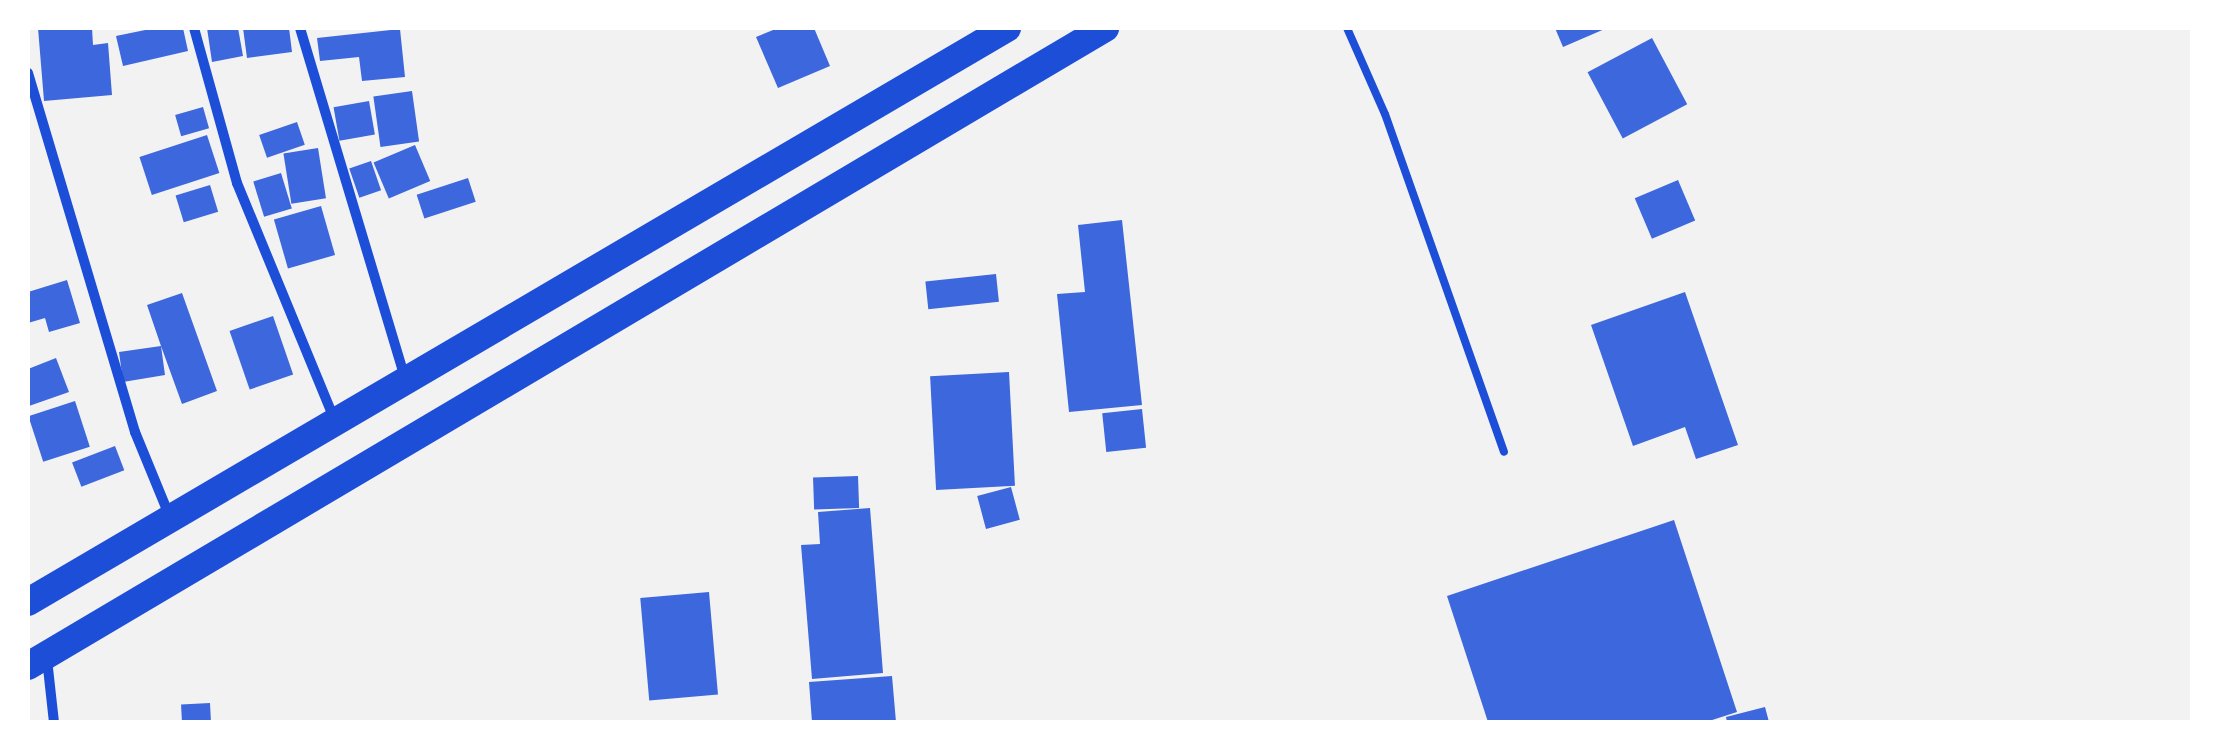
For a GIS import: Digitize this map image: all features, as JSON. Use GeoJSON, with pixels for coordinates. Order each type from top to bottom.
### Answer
{"type":"FeatureCollection","features":[{"type":"Feature","properties":{"kind":"highway"},"geometry":{"type":"LineString","coordinates":[[28,602],[1007,28]]}},
{"type":"Feature","properties":{"kind":"highway"},"geometry":{"type":"LineString","coordinates":[[37,661],[1105,28]]}},
{"type":"Feature","properties":{"kind":"street"},"geometry":{"type":"LineString","coordinates":[[194,28],[237,183],[336,424]]}},
{"type":"Feature","properties":{"kind":"street"},"geometry":{"type":"LineString","coordinates":[[300,28],[405,380]]}},
{"type":"Feature","properties":{"kind":"street"},"geometry":{"type":"LineString","coordinates":[[28,73],[135,432],[171,520]]}},
{"type":"Feature","properties":{"kind":"street"},"geometry":{"type":"LineString","coordinates":[[37,661],[54,722]]}},
{"type":"Feature","properties":{"kind":"lane"},"geometry":{"type":"LineString","coordinates":[[1347,28],[1385,114],[1504,452]]}},
{"type":"Feature","properties":{"kind":"building"},"geometry":{"type":"Polygon","coordinates":[[[38,28],[92,28],[93,45],[108,43],[112,95],[44,101],[38,28]]]}},
{"type":"Feature","properties":{"kind":"building"},"geometry":{"type":"Polygon","coordinates":[[[155,28],[183,28],[188,51],[123,66],[116,36],[155,28]]]}},
{"type":"Feature","properties":{"kind":"building"},"geometry":{"type":"Polygon","coordinates":[[[207,28],[238,28],[243,56],[212,62],[207,28]]]}},
{"type":"Feature","properties":{"kind":"building"},"geometry":{"type":"Polygon","coordinates":[[[243,28],[289,28],[292,52],[247,58],[243,28]]]}},
{"type":"Feature","properties":{"kind":"building"},"geometry":{"type":"Polygon","coordinates":[[[778,28],[814,28],[830,66],[778,88],[756,37],[778,28]]]}},
{"type":"Feature","properties":{"kind":"building"},"geometry":{"type":"Polygon","coordinates":[[[1555,28],[1607,28],[1563,47],[1555,28]]]}},
{"type":"Feature","properties":{"kind":"building"},"geometry":{"type":"Polygon","coordinates":[[[400,29],[405,77],[362,81],[359,57],[320,61],[317,38],[400,29]]]}},
{"type":"Feature","properties":{"kind":"building"},"geometry":{"type":"Polygon","coordinates":[[[1652,38],[1687,104],[1623,138],[1588,72],[1652,38]]]}},
{"type":"Feature","properties":{"kind":"building"},"geometry":{"type":"Polygon","coordinates":[[[412,91],[419,142],[380,147],[373,96],[412,91]]]}},
{"type":"Feature","properties":{"kind":"building"},"geometry":{"type":"Polygon","coordinates":[[[369,101],[375,134],[339,141],[334,107],[369,101]]]}},
{"type":"Feature","properties":{"kind":"building"},"geometry":{"type":"Polygon","coordinates":[[[203,107],[209,128],[181,136],[175,115],[203,107]]]}},
{"type":"Feature","properties":{"kind":"building"},"geometry":{"type":"Polygon","coordinates":[[[297,122],[305,145],[267,158],[259,135],[297,122]]]}},
{"type":"Feature","properties":{"kind":"building"},"geometry":{"type":"Polygon","coordinates":[[[207,135],[219,173],[152,195],[139,157],[207,135]]]}},
{"type":"Feature","properties":{"kind":"building"},"geometry":{"type":"Polygon","coordinates":[[[415,145],[430,181],[389,198],[374,163],[415,145]]]}},
{"type":"Feature","properties":{"kind":"building"},"geometry":{"type":"Polygon","coordinates":[[[318,148],[326,198],[291,204],[283,153],[318,148]]]}},
{"type":"Feature","properties":{"kind":"building"},"geometry":{"type":"Polygon","coordinates":[[[371,161],[381,190],[359,198],[349,168],[371,161]]]}},
{"type":"Feature","properties":{"kind":"building"},"geometry":{"type":"Polygon","coordinates":[[[281,173],[292,208],[264,217],[253,181],[281,173]]]}},
{"type":"Feature","properties":{"kind":"building"},"geometry":{"type":"Polygon","coordinates":[[[468,178],[476,202],[424,218],[417,195],[468,178]]]}},
{"type":"Feature","properties":{"kind":"building"},"geometry":{"type":"Polygon","coordinates":[[[1678,180],[1695,221],[1652,239],[1635,198],[1678,180]]]}},
{"type":"Feature","properties":{"kind":"building"},"geometry":{"type":"Polygon","coordinates":[[[210,185],[218,212],[184,222],[176,196],[210,185]]]}},
{"type":"Feature","properties":{"kind":"building"},"geometry":{"type":"Polygon","coordinates":[[[321,206],[335,255],[288,269],[274,220],[321,206]]]}},
{"type":"Feature","properties":{"kind":"building"},"geometry":{"type":"Polygon","coordinates":[[[1122,220],[1142,405],[1069,412],[1057,294],[1085,292],[1078,225],[1122,220]]]}},
{"type":"Feature","properties":{"kind":"building"},"geometry":{"type":"Polygon","coordinates":[[[996,274],[999,302],[928,309],[925,281],[996,274]]]}},
{"type":"Feature","properties":{"kind":"building"},"geometry":{"type":"Polygon","coordinates":[[[67,280],[80,323],[49,332],[45,318],[28,323],[28,292],[67,280]]]}},
{"type":"Feature","properties":{"kind":"building"},"geometry":{"type":"Polygon","coordinates":[[[1685,292],[1738,445],[1696,459],[1685,427],[1633,446],[1591,325],[1685,292]]]}},
{"type":"Feature","properties":{"kind":"building"},"geometry":{"type":"Polygon","coordinates":[[[182,293],[217,391],[182,404],[147,305],[182,293]]]}},
{"type":"Feature","properties":{"kind":"building"},"geometry":{"type":"Polygon","coordinates":[[[273,316],[293,375],[250,390],[230,331],[273,316]]]}},
{"type":"Feature","properties":{"kind":"building"},"geometry":{"type":"Polygon","coordinates":[[[161,346],[165,375],[123,382],[119,352],[161,346]]]}},
{"type":"Feature","properties":{"kind":"building"},"geometry":{"type":"Polygon","coordinates":[[[56,358],[69,392],[29,406],[28,369],[56,358]]]}},
{"type":"Feature","properties":{"kind":"building"},"geometry":{"type":"Polygon","coordinates":[[[1009,372],[1015,486],[936,490],[930,376],[1009,372]]]}},
{"type":"Feature","properties":{"kind":"building"},"geometry":{"type":"Polygon","coordinates":[[[75,401],[90,447],[43,462],[28,416],[75,401]]]}},
{"type":"Feature","properties":{"kind":"building"},"geometry":{"type":"Polygon","coordinates":[[[1142,409],[1146,448],[1106,452],[1102,413],[1142,409]]]}},
{"type":"Feature","properties":{"kind":"building"},"geometry":{"type":"Polygon","coordinates":[[[115,446],[124,470],[81,487],[72,462],[115,446]]]}},
{"type":"Feature","properties":{"kind":"building"},"geometry":{"type":"Polygon","coordinates":[[[858,476],[859,508],[814,510],[813,478],[858,476]]]}},
{"type":"Feature","properties":{"kind":"building"},"geometry":{"type":"Polygon","coordinates":[[[1011,487],[1020,520],[986,529],[977,496],[1011,487]]]}},
{"type":"Feature","properties":{"kind":"building"},"geometry":{"type":"Polygon","coordinates":[[[870,508],[883,673],[812,679],[801,545],[820,544],[818,512],[870,508]]]}},
{"type":"Feature","properties":{"kind":"building"},"geometry":{"type":"Polygon","coordinates":[[[1674,520],[1737,712],[1706,722],[1488,722],[1447,596],[1674,520]]]}},
{"type":"Feature","properties":{"kind":"building"},"geometry":{"type":"Polygon","coordinates":[[[709,592],[718,695],[649,701],[640,598],[709,592]]]}},
{"type":"Feature","properties":{"kind":"building"},"geometry":{"type":"Polygon","coordinates":[[[892,676],[896,722],[812,722],[809,682],[892,676]]]}},
{"type":"Feature","properties":{"kind":"building"},"geometry":{"type":"Polygon","coordinates":[[[210,703],[211,722],[182,722],[181,705],[210,703]]]}},
{"type":"Feature","properties":{"kind":"building"},"geometry":{"type":"Polygon","coordinates":[[[1765,707],[1769,722],[1727,722],[1726,717],[1765,707]]]}}]}
